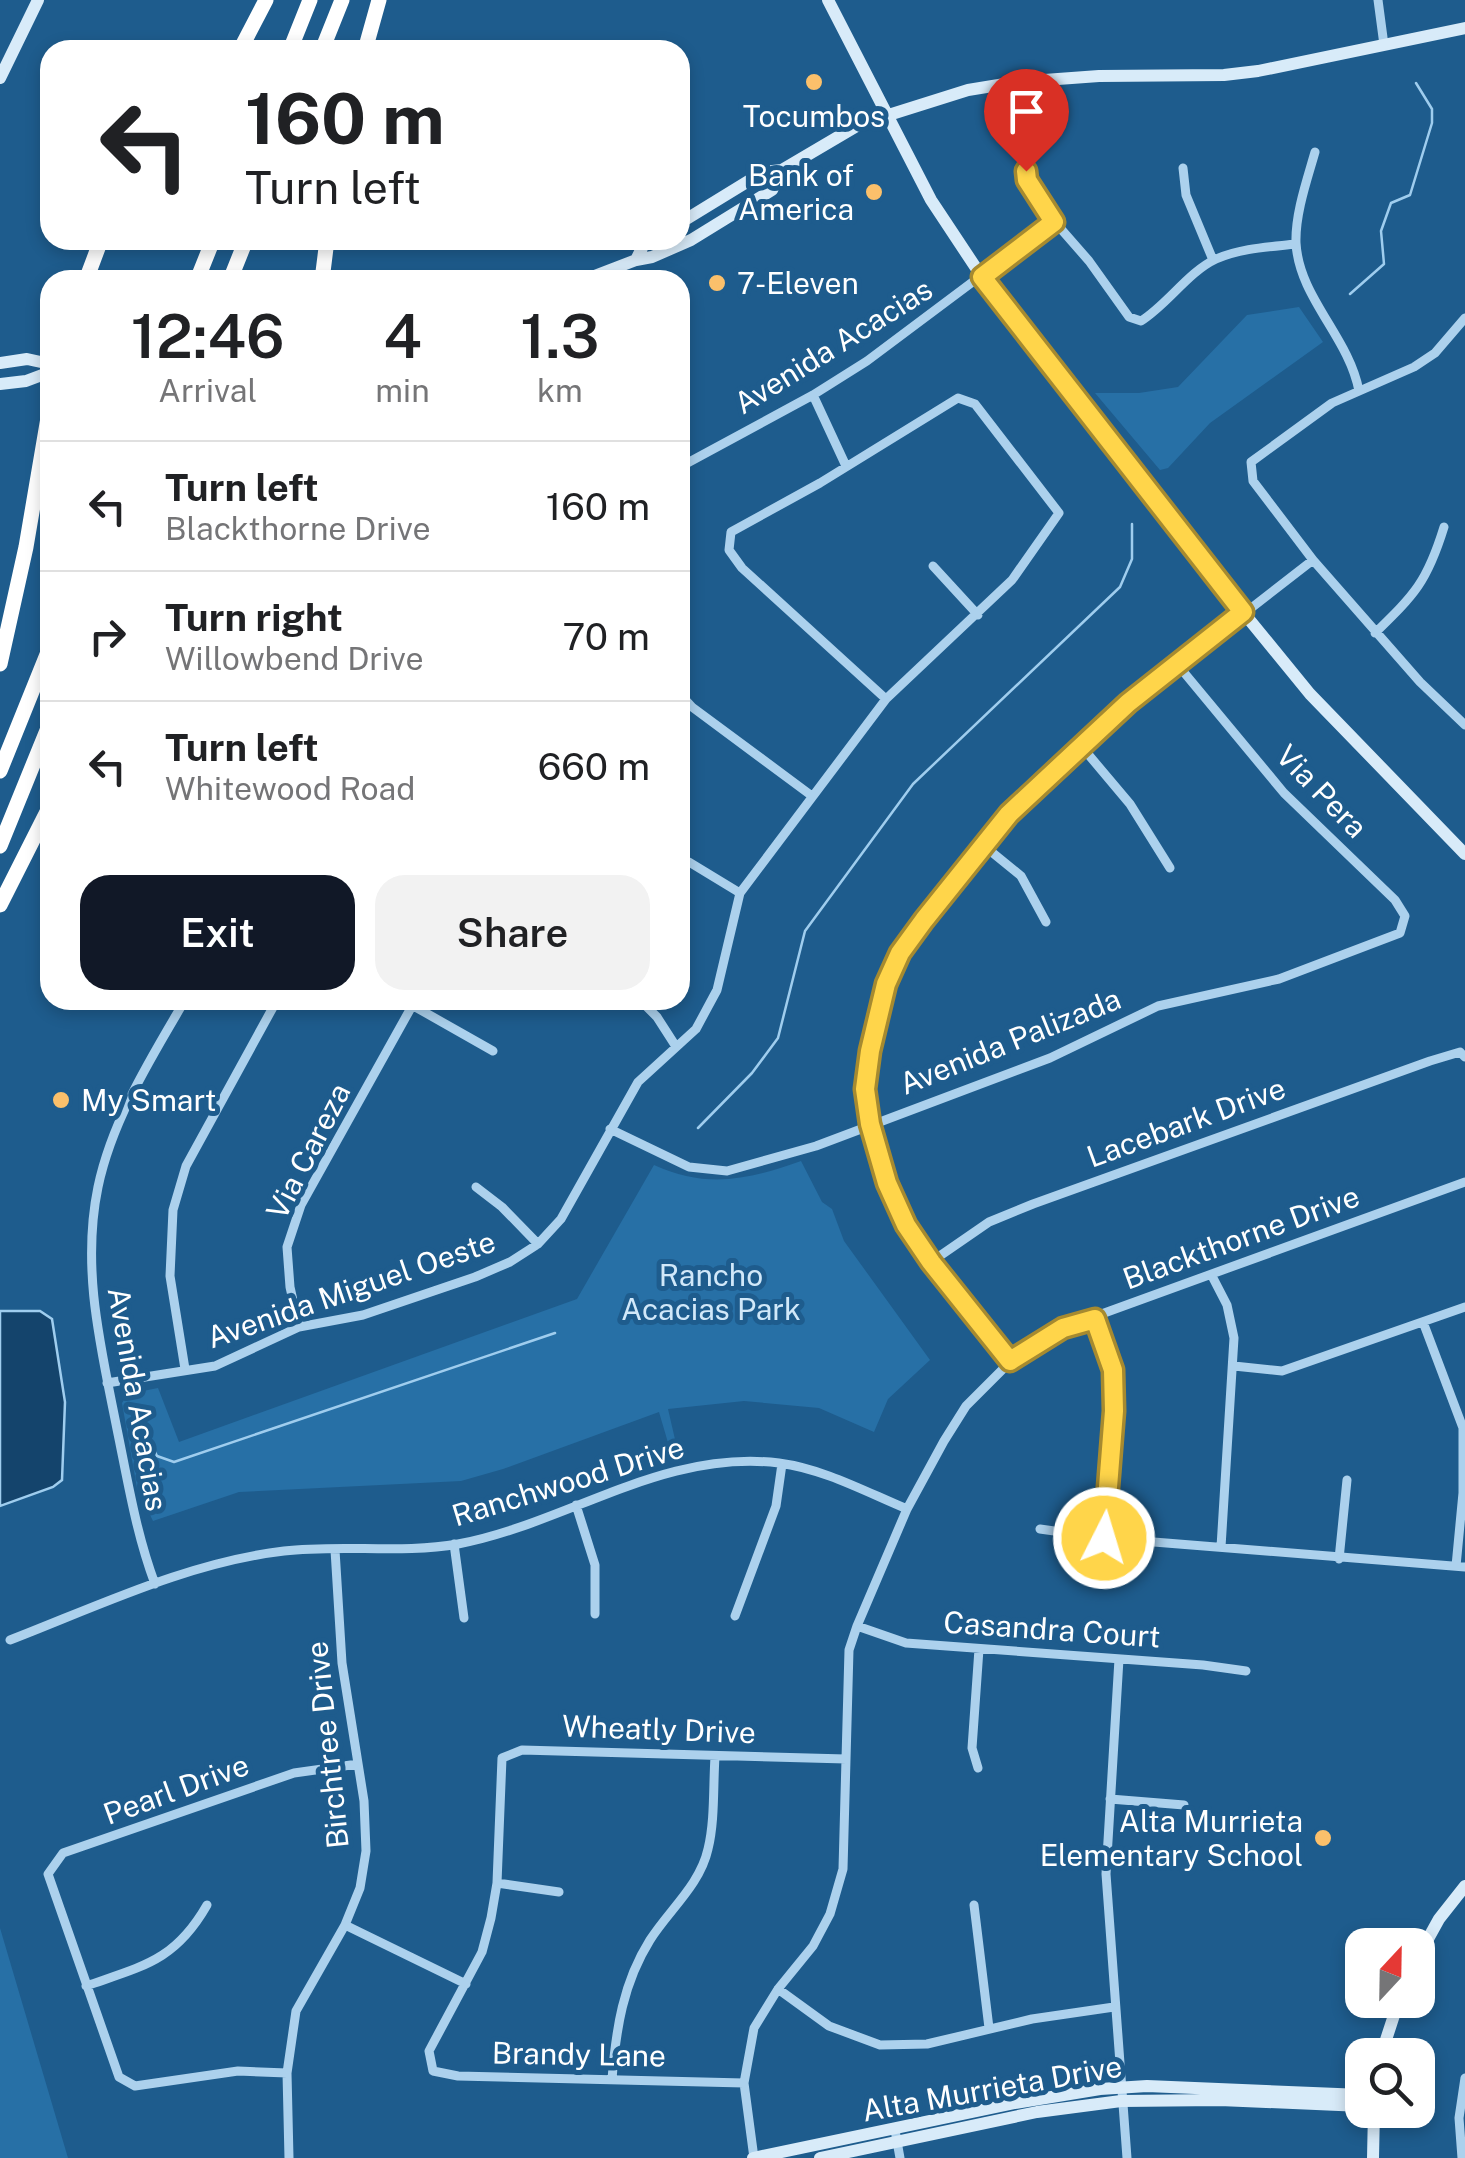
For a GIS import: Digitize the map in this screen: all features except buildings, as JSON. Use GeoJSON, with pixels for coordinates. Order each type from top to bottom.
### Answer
{"type":"FeatureCollection","features":[{"type":"Feature","properties":{"kind":"highway"},"geometry":{"type":"LineString","coordinates":[[245,40],[266,0]]}},
{"type":"Feature","properties":{"kind":"highway"},"geometry":{"type":"LineString","coordinates":[[294,40],[310,0]]}},
{"type":"Feature","properties":{"kind":"highway"},"geometry":{"type":"LineString","coordinates":[[326,40],[342,0]]}},
{"type":"Feature","properties":{"kind":"highway"},"geometry":{"type":"LineString","coordinates":[[368,40],[379,0]]}},
{"type":"Feature","properties":{"kind":"highway"},"geometry":{"type":"LineString","coordinates":[[0,664],[40,465]]}},
{"type":"Feature","properties":{"kind":"highway"},"geometry":{"type":"LineString","coordinates":[[0,772],[40,672]]}},
{"type":"Feature","properties":{"kind":"highway"},"geometry":{"type":"LineString","coordinates":[[0,846],[40,748]]}},
{"type":"Feature","properties":{"kind":"highway"},"geometry":{"type":"LineString","coordinates":[[0,905],[40,826]]}},
{"type":"Feature","properties":{"kind":"main road"},"geometry":{"type":"LineString","coordinates":[[0,78],[38,0]]}},
{"type":"Feature","properties":{"kind":"main road"},"geometry":{"type":"LineString","coordinates":[[828,0],[931,200],[982,277],[1243,612],[1332,718],[1465,854]]}},
{"type":"Feature","properties":{"kind":"main road"},"geometry":{"type":"LineString","coordinates":[[690,217],[764,172],[782,170],[860,124],[968,90],[1100,76],[1224,75],[1294,66],[1465,28]]}},
{"type":"Feature","properties":{"kind":"main road"},"geometry":{"type":"LineString","coordinates":[[690,240],[772,190],[782,170]]}},
{"type":"Feature","properties":{"kind":"main road"},"geometry":{"type":"LineString","coordinates":[[636,260],[641,250]]}},
{"type":"Feature","properties":{"kind":"main road"},"geometry":{"type":"LineString","coordinates":[[610,270],[669,250]]}},
{"type":"Feature","properties":{"kind":"main road"},"geometry":{"type":"LineString","coordinates":[[0,364],[27,359],[40,362]]}},
{"type":"Feature","properties":{"kind":"main road"},"geometry":{"type":"LineString","coordinates":[[0,384],[40,376]]}},
{"type":"Feature","properties":{"kind":"main road"},"geometry":{"type":"LineString","coordinates":[[1434,1928],[1465,1886]]}},
{"type":"Feature","properties":{"kind":"main road","name":"Alta Murrieta Drive"},"geometry":{"type":"LineString","coordinates":[[820,2158],[1030,2100],[1120,2094],[1345,2095]]}},
{"type":"Feature","properties":{"kind":"main road","name":"Alta Murrieta Drive"},"geometry":{"type":"LineString","coordinates":[[1120,2094],[1345,2105]]}},
{"type":"Feature","properties":{"kind":"main road"},"geometry":{"type":"LineString","coordinates":[[1373,2158],[1374,2128]]}},
{"type":"Feature","properties":{"kind":"main road","name":"Alta Murrieta Drive"},"geometry":{"type":"LineString","coordinates":[[754,2158],[896,2136]]}},
{"type":"Feature","properties":{"kind":"street"},"geometry":{"type":"LineString","coordinates":[[1378,0],[1384,45]]}},
{"type":"Feature","properties":{"kind":"street"},"geometry":{"type":"LineString","coordinates":[[1315,152],[1296,244],[1311,290],[1354,367],[1359,391]]}},
{"type":"Feature","properties":{"kind":"street"},"geometry":{"type":"LineString","coordinates":[[1183,168],[1186,195],[1214,260]]}},
{"type":"Feature","properties":{"kind":"street"},"geometry":{"type":"LineString","coordinates":[[1026,171],[1027,180],[1054,222],[1130,317],[1141,321],[1162,308],[1192,276],[1214,260],[1245,250],[1296,244]]}},
{"type":"Feature","properties":{"kind":"street","name":"Avenida Acacias"},"geometry":{"type":"LineString","coordinates":[[690,461],[814,395],[1054,222]]}},
{"type":"Feature","properties":{"kind":"street"},"geometry":{"type":"LineString","coordinates":[[1465,318],[1435,353],[1311,416],[1251,462],[1253,481],[1313,560],[1375,633],[1465,725]]}},
{"type":"Feature","properties":{"kind":"street"},"geometry":{"type":"LineString","coordinates":[[814,395],[846,466],[731,532],[729,550],[742,568],[886,700]]}},
{"type":"Feature","properties":{"kind":"street","name":"Avenida Miguel Oeste"},"geometry":{"type":"LineString","coordinates":[[106,1383],[215,1366],[299,1328],[363,1315],[475,1277],[538,1244],[561,1219],[638,1082],[696,1029],[717,990],[740,893],[886,700],[1012,580],[1058,513],[976,404],[958,398],[846,466]]}},
{"type":"Feature","properties":{"kind":"street"},"geometry":{"type":"LineString","coordinates":[[1375,633],[1417,592],[1444,527]]}},
{"type":"Feature","properties":{"kind":"street"},"geometry":{"type":"LineString","coordinates":[[1010,1361],[931,1262],[906,1225],[887,1183],[870,1124],[865,1089],[886,984],[900,953],[1009,814],[1128,703],[1313,560]]}},
{"type":"Feature","properties":{"kind":"street"},"geometry":{"type":"LineString","coordinates":[[933,566],[978,614]]}},
{"type":"Feature","properties":{"kind":"street","name":"Via Pera"},"geometry":{"type":"LineString","coordinates":[[1177,664],[1284,793],[1395,900],[1404,916],[1400,933],[1376,944]]}},
{"type":"Feature","properties":{"kind":"street"},"geometry":{"type":"LineString","coordinates":[[690,705],[812,796]]}},
{"type":"Feature","properties":{"kind":"street"},"geometry":{"type":"LineString","coordinates":[[1082,748],[1130,804],[1170,868]]}},
{"type":"Feature","properties":{"kind":"street"},"geometry":{"type":"LineString","coordinates":[[983,844],[1021,876],[1046,922]]}},
{"type":"Feature","properties":{"kind":"street"},"geometry":{"type":"LineString","coordinates":[[690,863],[740,893]]}},
{"type":"Feature","properties":{"kind":"street","name":"Avenida Palizada"},"geometry":{"type":"LineString","coordinates":[[610,1128],[688,1167],[727,1171],[816,1146],[1050,1058],[1158,1006],[1279,979],[1376,944]]}},
{"type":"Feature","properties":{"kind":"street","name":"Avenida Acacias"},"geometry":{"type":"LineString","coordinates":[[155,1584],[137,1536],[106,1383],[90,1267],[98,1185],[134,1089],[179,1010]]}},
{"type":"Feature","properties":{"kind":"street"},"geometry":{"type":"LineString","coordinates":[[185,1370],[170,1276],[173,1210],[186,1166],[272,1010]]}},
{"type":"Feature","properties":{"kind":"street","name":"Via Careza"},"geometry":{"type":"LineString","coordinates":[[299,1328],[287,1246],[301,1205],[403,1010]]}},
{"type":"Feature","properties":{"kind":"street"},"geometry":{"type":"LineString","coordinates":[[420,1010],[493,1051]]}},
{"type":"Feature","properties":{"kind":"street"},"geometry":{"type":"LineString","coordinates":[[650,1010],[675,1045]]}},
{"type":"Feature","properties":{"kind":"street","name":"Lacebark Drive"},"geometry":{"type":"LineString","coordinates":[[931,1262],[988,1222],[1033,1204],[1430,1061],[1460,1052],[1465,1058]]}},
{"type":"Feature","properties":{"kind":"street","name":"Blackthorne Drive"},"geometry":{"type":"LineString","coordinates":[[754,2158],[744,2083],[754,2028],[778,1989],[813,1946],[830,1914],[843,1869],[848,1650],[907,1509],[966,1406],[1010,1361],[1063,1328],[1465,1182]]}},
{"type":"Feature","properties":{"kind":"street"},"geometry":{"type":"LineString","coordinates":[[476,1187],[502,1206],[538,1244]]}},
{"type":"Feature","properties":{"kind":"street"},"geometry":{"type":"LineString","coordinates":[[1212,1276],[1227,1305],[1234,1338],[1221,1548]]}},
{"type":"Feature","properties":{"kind":"street"},"geometry":{"type":"LineString","coordinates":[[1234,1366],[1282,1371],[1465,1307]]}},
{"type":"Feature","properties":{"kind":"street"},"geometry":{"type":"LineString","coordinates":[[1095,1319],[1113,1370],[1114,1411],[1104,1538]]}},
{"type":"Feature","properties":{"kind":"street"},"geometry":{"type":"LineString","coordinates":[[1040,1529],[1104,1538],[1461,1567],[1464,1428],[1423,1322]]}},
{"type":"Feature","properties":{"kind":"street","name":"Ranchwood Drive"},"geometry":{"type":"LineString","coordinates":[[10,1640],[155,1584],[231,1560],[286,1550],[454,1544],[519,1528],[654,1476],[700,1465],[743,1461],[782,1464],[822,1474],[907,1509]]}},
{"type":"Feature","properties":{"kind":"street"},"geometry":{"type":"LineString","coordinates":[[736,1616],[776,1506],[782,1464]]}},
{"type":"Feature","properties":{"kind":"street"},"geometry":{"type":"LineString","coordinates":[[1339,1559],[1347,1480]]}},
{"type":"Feature","properties":{"kind":"street"},"geometry":{"type":"LineString","coordinates":[[576,1504],[595,1565],[595,1614]]}},
{"type":"Feature","properties":{"kind":"street"},"geometry":{"type":"LineString","coordinates":[[454,1544],[464,1618]]}},
{"type":"Feature","properties":{"kind":"street","name":"Birchtree Drive"},"geometry":{"type":"LineString","coordinates":[[289,2158],[287,2073],[296,2011],[344,1925],[360,1888],[366,1851],[364,1801],[342,1663],[335,1550]]}},
{"type":"Feature","properties":{"kind":"street","name":"Casandra Court"},"geometry":{"type":"LineString","coordinates":[[857,1626],[906,1643],[1246,1672]]}},
{"type":"Feature","properties":{"kind":"street"},"geometry":{"type":"LineString","coordinates":[[978,1768],[972,1748],[979,1650]]}},
{"type":"Feature","properties":{"kind":"street"},"geometry":{"type":"LineString","coordinates":[[1118,1660],[1106,1874],[1126,2158]]}},
{"type":"Feature","properties":{"kind":"street","name":"Wheatly Drive"},"geometry":{"type":"LineString","coordinates":[[497,1883],[502,1758],[522,1750],[846,1759]]}},
{"type":"Feature","properties":{"kind":"street"},"geometry":{"type":"LineString","coordinates":[[612,2079],[616,2028],[632,1974],[650,1940],[694,1881],[708,1850],[715,1757]]}},
{"type":"Feature","properties":{"kind":"street","name":"Pearl Drive"},"geometry":{"type":"LineString","coordinates":[[86,1986],[48,1874],[63,1854],[294,1773],[358,1764]]}},
{"type":"Feature","properties":{"kind":"street"},"geometry":{"type":"LineString","coordinates":[[1110,1799],[1184,1805]]}},
{"type":"Feature","properties":{"kind":"street"},"geometry":{"type":"LineString","coordinates":[[344,1925],[466,1984],[482,1952],[497,1883],[559,1892]]}},
{"type":"Feature","properties":{"kind":"street"},"geometry":{"type":"LineString","coordinates":[[207,1905],[192,1931],[160,1960],[86,1986],[119,2078],[135,2086],[238,2071],[287,2073]]}},
{"type":"Feature","properties":{"kind":"street"},"geometry":{"type":"LineString","coordinates":[[974,1905],[990,2028]]}},
{"type":"Feature","properties":{"kind":"street","name":"Brandy Lane"},"geometry":{"type":"LineString","coordinates":[[466,1984],[430,2051],[433,2071],[458,2076],[744,2083]]}},
{"type":"Feature","properties":{"kind":"street"},"geometry":{"type":"LineString","coordinates":[[778,1989],[829,2026],[880,2045],[927,2044],[990,2028],[1114,2008]]}},
{"type":"Feature","properties":{"kind":"street"},"geometry":{"type":"LineString","coordinates":[[1462,2158],[1459,2118],[1465,2078]]}},
{"type":"Feature","properties":{"kind":"street"},"geometry":{"type":"LineString","coordinates":[[896,2136],[900,2158]]}},
{"type":"Feature","properties":{"kind":"green space"},"geometry":{"type":"Polygon","coordinates":[[[1299,307],[1323,342],[1210,423],[1168,468],[1160,470],[1095,393],[1139,393],[1178,387],[1247,315],[1299,307]]]}},
{"type":"Feature","properties":{"kind":"green space","name":"Rancho Acacias Park"},"geometry":{"type":"Polygon","coordinates":[[[801,1161],[822,1202],[832,1209],[844,1241],[930,1360],[888,1399],[874,1432],[819,1408],[744,1401],[668,1409],[680,1461],[674,1463],[659,1412],[461,1481],[239,1492],[153,1521],[137,1488],[122,1403],[128,1394],[158,1388],[179,1442],[577,1299],[654,1165],[692,1177],[728,1179],[801,1161]]]}},
{"type":"Feature","properties":{"kind":"green space"},"geometry":{"type":"Polygon","coordinates":[[[0,1928],[68,2158],[0,2158],[0,1928]]]}},
{"type":"Feature","properties":{"kind":"shaded area"},"geometry":{"type":"Polygon","coordinates":[[[0,1311],[40,1311],[52,1319],[65,1402],[62,1480],[0,1506],[0,1311]]]}},
{"type":"Feature","properties":{"kind":"waterway"},"geometry":{"type":"LineString","coordinates":[[1350,294],[1384,264],[1381,231],[1391,203],[1410,195],[1432,123],[1432,109],[1416,83]]}},
{"type":"Feature","properties":{"kind":"waterway"},"geometry":{"type":"LineString","coordinates":[[698,1128],[752,1073],[778,1038],[805,931],[913,784],[1120,587],[1132,559],[1132,524]]}},
{"type":"Feature","properties":{"kind":"waterway"},"geometry":{"type":"LineString","coordinates":[[135,1429],[145,1431],[157,1456],[174,1462],[555,1333]]}},
{"type":"Feature","properties":{"kind":"place","name":"Tocumbos"},"geometry":{"type":"Point","coordinates":[814,82]}},
{"type":"Feature","properties":{"kind":"place","name":"Bank of America"},"geometry":{"type":"Point","coordinates":[874,192]}},
{"type":"Feature","properties":{"kind":"place","name":"7-Eleven"},"geometry":{"type":"Point","coordinates":[717,283]}},
{"type":"Feature","properties":{"kind":"place","name":"My Smart"},"geometry":{"type":"Point","coordinates":[61,1100]}},
{"type":"Feature","properties":{"kind":"place","name":"Alta Murrieta Elementary School"},"geometry":{"type":"Point","coordinates":[1323,1838]}},
{"type":"Feature","properties":{"kind":"route"},"geometry":{"type":"LineString","coordinates":[[1026,171],[1027,180],[1054,222],[982,277],[1243,612],[1128,703],[1009,814],[983,844],[900,953],[877,1016],[865,1089],[870,1124],[887,1183],[906,1225],[1010,1361],[1063,1328],[1095,1319],[1113,1370],[1114,1411],[1104,1538]]}}]}
